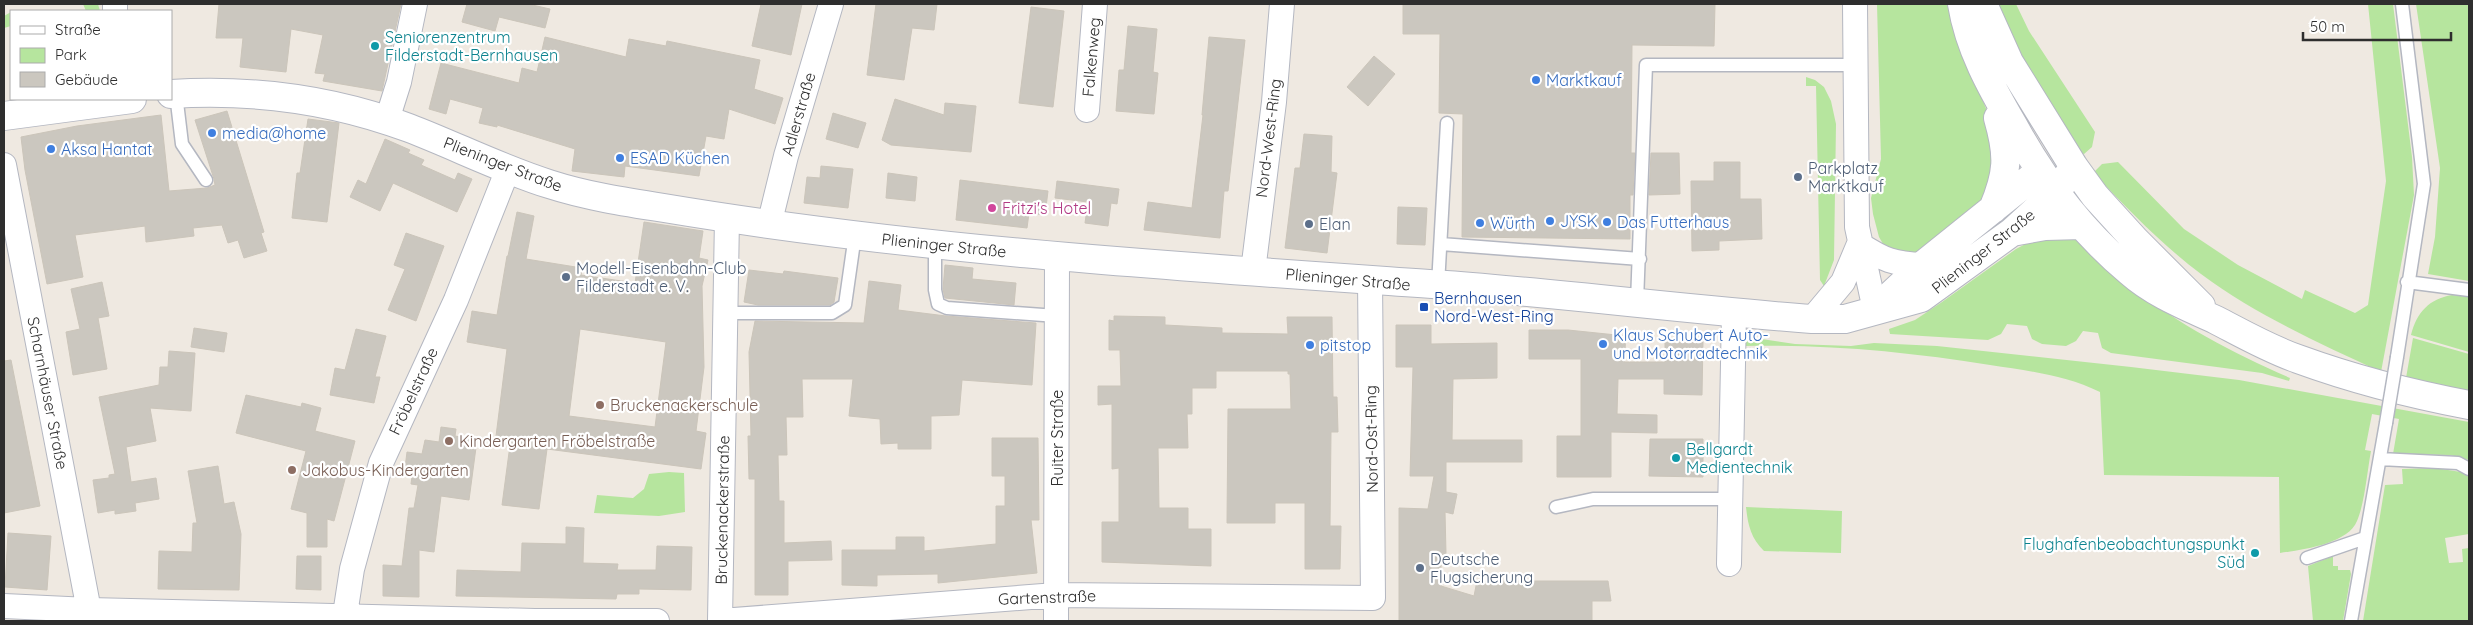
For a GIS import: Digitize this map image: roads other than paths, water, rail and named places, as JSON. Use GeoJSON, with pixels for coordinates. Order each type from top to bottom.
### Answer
{"type":"FeatureCollection","features":[{"type":"Feature","properties":{"kind":"main road"},"geometry":{"type":"LineString","coordinates":[[1962,4],[1964,16],[1988,83],[2007,149],[2002,188],[1993,209]]}},
{"type":"Feature","properties":{"kind":"main road"},"geometry":{"type":"LineString","coordinates":[[1983,4],[2010,62],[2074,167],[2095,196],[2135,240],[2216,321]]}},
{"type":"Feature","properties":{"kind":"main road"},"geometry":{"type":"LineString","coordinates":[[1988,83],[2040,171],[2056,192],[2082,225],[2113,257],[2143,282],[2181,304],[2296,359],[2351,377],[2469,405]]}},
{"type":"Feature","properties":{"kind":"main road","name":"Plieninger Straße"},"geometry":{"type":"LineString","coordinates":[[174,94],[226,92],[274,96],[347,109],[387,120],[508,169],[580,192],[769,225],[935,245],[1438,285],[1812,319],[1845,319],[1921,298],[2012,232],[2056,192],[2074,167]]}},
{"type":"Feature","properties":{"kind":"main road"},"geometry":{"type":"LineString","coordinates":[[4,116],[123,100]]}},
{"type":"Feature","properties":{"kind":"main road"},"geometry":{"type":"LineString","coordinates":[[2040,171],[2074,167]]}},
{"type":"Feature","properties":{"kind":"main road","name":"Plieninger Straße"},"geometry":{"type":"LineString","coordinates":[[1875,310],[1923,264],[2040,171]]}},
{"type":"Feature","properties":{"kind":"main road"},"geometry":{"type":"LineString","coordinates":[[2012,232],[2045,226],[2082,225]]}},
{"type":"Feature","properties":{"kind":"street"},"geometry":{"type":"LineString","coordinates":[[387,120],[399,82],[414,4]]}},
{"type":"Feature","properties":{"kind":"street","name":"Adlerstraße"},"geometry":{"type":"LineString","coordinates":[[769,225],[786,156],[831,4]]}},
{"type":"Feature","properties":{"kind":"street","name":"Falkenweg"},"geometry":{"type":"LineString","coordinates":[[1087,110],[1095,4]]}},
{"type":"Feature","properties":{"kind":"street","name":"Nord-West-Ring"},"geometry":{"type":"LineString","coordinates":[[1253,271],[1274,102],[1282,4]]}},
{"type":"Feature","properties":{"kind":"street"},"geometry":{"type":"LineString","coordinates":[[1855,4],[1856,201],[1859,244],[1875,310]]}},
{"type":"Feature","properties":{"kind":"street","name":"Scharnhäuser Straße"},"geometry":{"type":"LineString","coordinates":[[4,165],[90,616]]}},
{"type":"Feature","properties":{"kind":"street","name":"Fröbelstraße"},"geometry":{"type":"LineString","coordinates":[[344,618],[352,569],[381,463],[456,300],[508,169]]}},
{"type":"Feature","properties":{"kind":"street","name":"Bruckenackerstraße"},"geometry":{"type":"LineString","coordinates":[[720,621],[727,218]]}},
{"type":"Feature","properties":{"kind":"street"},"geometry":{"type":"LineString","coordinates":[[1812,319],[1843,282],[1859,244]]}},
{"type":"Feature","properties":{"kind":"street","name":"Plieninger Straße"},"geometry":{"type":"LineString","coordinates":[[1859,244],[1884,259],[1903,264],[1923,264]]}},
{"type":"Feature","properties":{"kind":"street","name":"Ruiter Straße"},"geometry":{"type":"LineString","coordinates":[[1056,621],[1057,255]]}},
{"type":"Feature","properties":{"kind":"street","name":"Nord-Ost-Ring"},"geometry":{"type":"LineString","coordinates":[[1370,280],[1373,598]]}},
{"type":"Feature","properties":{"kind":"street"},"geometry":{"type":"LineString","coordinates":[[1729,564],[1734,313]]}},
{"type":"Feature","properties":{"kind":"street","name":"Gartenstraße"},"geometry":{"type":"LineString","coordinates":[[720,621],[1056,595],[1373,598]]}},
{"type":"Feature","properties":{"kind":"street"},"geometry":{"type":"LineString","coordinates":[[4,606],[90,616],[657,621]]}},
{"type":"Feature","properties":{"kind":"lane"},"geometry":{"type":"LineString","coordinates":[[2352,621],[2424,184],[2402,4]]}},
{"type":"Feature","properties":{"kind":"lane"},"geometry":{"type":"LineString","coordinates":[[1637,302],[1646,65],[1855,65]]}},
{"type":"Feature","properties":{"kind":"lane"},"geometry":{"type":"LineString","coordinates":[[174,94],[182,144],[206,180]]}},
{"type":"Feature","properties":{"kind":"lane"},"geometry":{"type":"LineString","coordinates":[[1438,285],[1447,123]]}},
{"type":"Feature","properties":{"kind":"lane"},"geometry":{"type":"LineString","coordinates":[[725,313],[809,314],[832,313],[840,310],[845,305],[855,235]]}},
{"type":"Feature","properties":{"kind":"lane"},"geometry":{"type":"LineString","coordinates":[[1441,244],[1640,259]]}},
{"type":"Feature","properties":{"kind":"lane"},"geometry":{"type":"LineString","coordinates":[[935,245],[935,290],[938,304],[947,308],[1057,316]]}},
{"type":"Feature","properties":{"kind":"lane"},"geometry":{"type":"LineString","coordinates":[[2408,282],[2469,290]]}},
{"type":"Feature","properties":{"kind":"lane"},"geometry":{"type":"LineString","coordinates":[[2380,459],[2458,463],[2469,469]]}},
{"type":"Feature","properties":{"kind":"lane"},"geometry":{"type":"LineString","coordinates":[[1556,507],[1593,499],[1730,499]]}},
{"type":"Feature","properties":{"kind":"lane"},"geometry":{"type":"LineString","coordinates":[[2307,558],[2365,538]]}},
{"type":"Feature","properties":{"kind":"place","name":"Seniorenzentrum Filderstadt-Bernhausen"},"geometry":{"type":"Point","coordinates":[375,46]}},
{"type":"Feature","properties":{"kind":"place","name":"Marktkauf"},"geometry":{"type":"Point","coordinates":[1536,80]}},
{"type":"Feature","properties":{"kind":"place","name":"media@home"},"geometry":{"type":"Point","coordinates":[212,133]}},
{"type":"Feature","properties":{"kind":"place","name":"Aksa Hantat"},"geometry":{"type":"Point","coordinates":[51,149]}},
{"type":"Feature","properties":{"kind":"place","name":"ESAD Küchen"},"geometry":{"type":"Point","coordinates":[620,158]}},
{"type":"Feature","properties":{"kind":"place","name":"Parkplatz Marktkauf"},"geometry":{"type":"Point","coordinates":[1798,177]}},
{"type":"Feature","properties":{"kind":"place","name":"Fritzi's Hotel"},"geometry":{"type":"Point","coordinates":[992,208]}},
{"type":"Feature","properties":{"kind":"place","name":"JYSK"},"geometry":{"type":"Point","coordinates":[1550,221]}},
{"type":"Feature","properties":{"kind":"place","name":"Das Futterhaus"},"geometry":{"type":"Point","coordinates":[1607,222]}},
{"type":"Feature","properties":{"kind":"place","name":"Würth"},"geometry":{"type":"Point","coordinates":[1480,223]}},
{"type":"Feature","properties":{"kind":"place","name":"Elan"},"geometry":{"type":"Point","coordinates":[1309,224]}},
{"type":"Feature","properties":{"kind":"place","name":"Modell-Eisenbahn-Club Filderstadt e. V."},"geometry":{"type":"Point","coordinates":[566,277]}},
{"type":"Feature","properties":{"kind":"place","name":"Bernhausen Nord-West-Ring"},"geometry":{"type":"Point","coordinates":[1424,307]}},
{"type":"Feature","properties":{"kind":"place","name":"Klaus Schubert Auto- und Motorradtechnik"},"geometry":{"type":"Point","coordinates":[1603,344]}},
{"type":"Feature","properties":{"kind":"place","name":"pitstop"},"geometry":{"type":"Point","coordinates":[1310,345]}},
{"type":"Feature","properties":{"kind":"place","name":"Bruckenackerschule"},"geometry":{"type":"Point","coordinates":[600,405]}},
{"type":"Feature","properties":{"kind":"place","name":"Kindergarten Fröbelstraße"},"geometry":{"type":"Point","coordinates":[449,441]}},
{"type":"Feature","properties":{"kind":"place","name":"Bellgardt Medientechnik"},"geometry":{"type":"Point","coordinates":[1676,458]}},
{"type":"Feature","properties":{"kind":"place","name":"Jakobus-Kindergarten"},"geometry":{"type":"Point","coordinates":[292,470]}},
{"type":"Feature","properties":{"kind":"place","name":"Flughafenbeobachtungspunkt Süd"},"geometry":{"type":"Point","coordinates":[2255,553]}},
{"type":"Feature","properties":{"kind":"place","name":"Deutsche Flugsicherung"},"geometry":{"type":"Point","coordinates":[1420,568]}}]}
